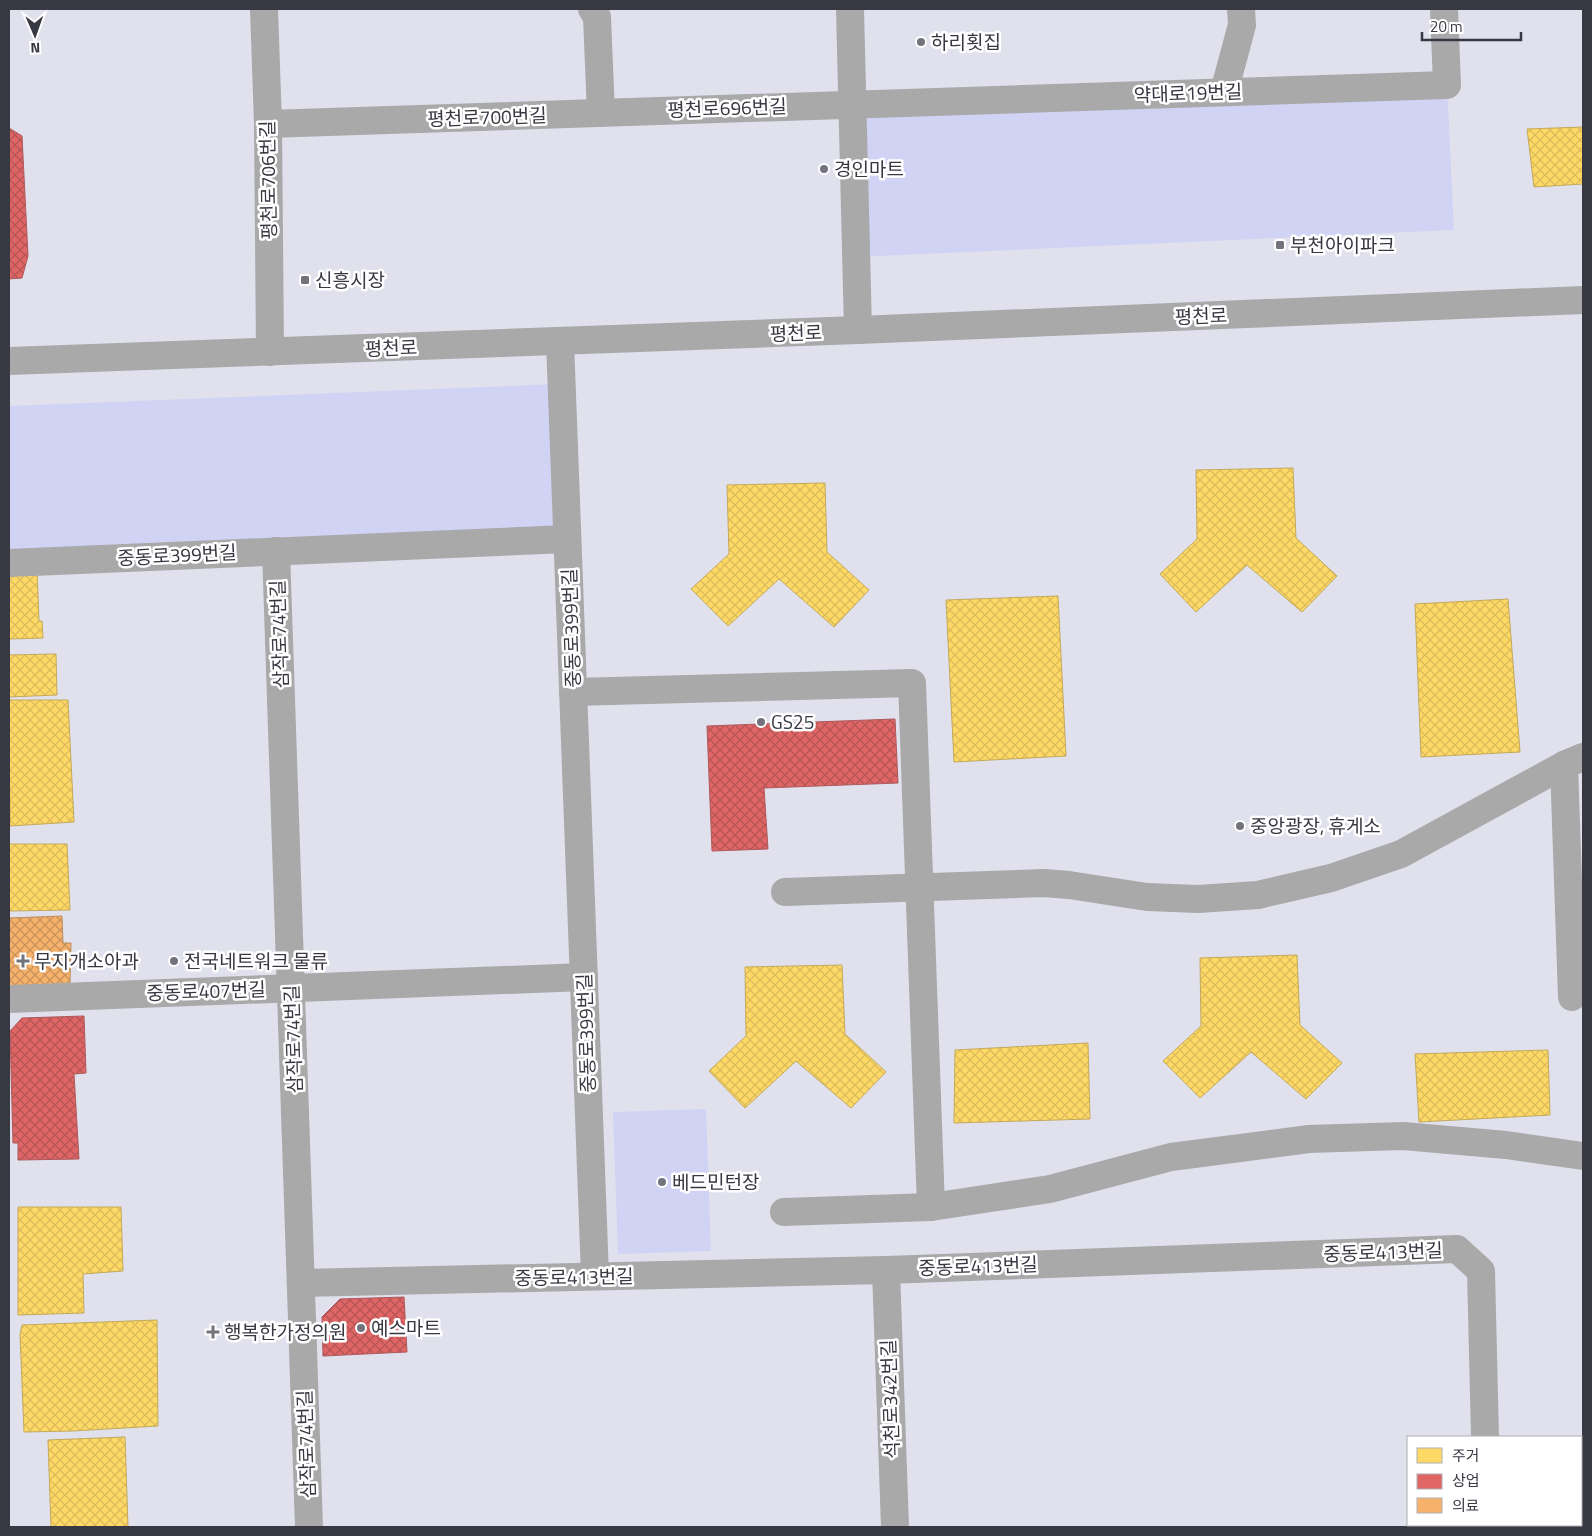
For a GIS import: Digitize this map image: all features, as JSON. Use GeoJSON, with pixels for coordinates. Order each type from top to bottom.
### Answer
{"type":"FeatureCollection","features":[{"type":"Feature","properties":{"kind":"street","name":"평천로706번길"},"geometry":{"type":"LineString","coordinates":[[264,9],[268,124],[270,352]]}},
{"type":"Feature","properties":{"kind":"street"},"geometry":{"type":"LineString","coordinates":[[592,9],[598,17],[601,113]]}},
{"type":"Feature","properties":{"kind":"street"},"geometry":{"type":"LineString","coordinates":[[850,9],[858,330]]}},
{"type":"Feature","properties":{"kind":"street"},"geometry":{"type":"LineString","coordinates":[[1224,92],[1242,25],[1241,9]]}},
{"type":"Feature","properties":{"kind":"street","name":"약대로19번길"},"geometry":{"type":"LineString","coordinates":[[852,104],[1447,85],[1444,9]]}},
{"type":"Feature","properties":{"kind":"street","name":"평천로696번길"},"geometry":{"type":"LineString","coordinates":[[601,113],[852,104]]}},
{"type":"Feature","properties":{"kind":"street","name":"평천로700번길"},"geometry":{"type":"LineString","coordinates":[[268,124],[601,113]]}},
{"type":"Feature","properties":{"kind":"street","name":"평천로"},"geometry":{"type":"LineString","coordinates":[[9,361],[858,330],[1583,300]]}},
{"type":"Feature","properties":{"kind":"street"},"geometry":{"type":"LineString","coordinates":[[560,341],[567,539]]}},
{"type":"Feature","properties":{"kind":"street","name":"중동로399번길"},"geometry":{"type":"LineString","coordinates":[[9,563],[567,539],[595,1276]]}},
{"type":"Feature","properties":{"kind":"street","name":"삼작로74번길"},"geometry":{"type":"LineString","coordinates":[[276,551],[309,1527]]}},
{"type":"Feature","properties":{"kind":"street"},"geometry":{"type":"LineString","coordinates":[[573,692],[912,683],[931,1207]]}},
{"type":"Feature","properties":{"kind":"street"},"geometry":{"type":"LineString","coordinates":[[785,892],[1044,883],[1147,897],[1198,899],[1258,895],[1331,878],[1401,854],[1574,761],[1572,997]]}},
{"type":"Feature","properties":{"kind":"street","name":"중동로407번길"},"geometry":{"type":"LineString","coordinates":[[9,999],[584,977]]}},
{"type":"Feature","properties":{"kind":"street"},"geometry":{"type":"LineString","coordinates":[[784,1212],[931,1207],[1050,1189],[1171,1157],[1309,1139],[1403,1136],[1506,1144],[1583,1156]]}},
{"type":"Feature","properties":{"kind":"street","name":"중동로413번길"},"geometry":{"type":"LineString","coordinates":[[301,1283],[886,1270],[1457,1249],[1481,1271],[1485,1436]]}},
{"type":"Feature","properties":{"kind":"street","name":"석천로342번길"},"geometry":{"type":"LineString","coordinates":[[886,1270],[895,1527]]}},
{"type":"Feature","properties":{"kind":"shaded area"},"geometry":{"type":"Polygon","coordinates":[[[1447,85],[1454,230],[856,257],[852,104],[1447,85]]]}},
{"type":"Feature","properties":{"kind":"shaded area"},"geometry":{"type":"Polygon","coordinates":[[[561,384],[567,539],[9,563],[9,406],[561,384]]]}},
{"type":"Feature","properties":{"kind":"shaded area","name":"베드민턴장"},"geometry":{"type":"Polygon","coordinates":[[[706,1109],[711,1251],[618,1254],[613,1112],[706,1109]]]}},
{"type":"Feature","properties":{"kind":"building: 주거"},"geometry":{"type":"Polygon","coordinates":[[[1583,127],[1583,184],[1534,187],[1527,129],[1583,127]]]}},
{"type":"Feature","properties":{"kind":"building: 주거"},"geometry":{"type":"Polygon","coordinates":[[[1293,468],[1296,538],[1337,576],[1302,612],[1247,565],[1196,612],[1160,574],[1197,539],[1196,470],[1293,468]]]}},
{"type":"Feature","properties":{"kind":"building: 주거"},"geometry":{"type":"Polygon","coordinates":[[[825,483],[827,552],[869,590],[834,627],[779,579],[728,626],[691,589],[729,554],[727,485],[825,483]]]}},
{"type":"Feature","properties":{"kind":"building: 주거"},"geometry":{"type":"Polygon","coordinates":[[[37,569],[39,621],[42,621],[43,638],[9,639],[9,570],[37,569]]]}},
{"type":"Feature","properties":{"kind":"building: 주거"},"geometry":{"type":"Polygon","coordinates":[[[1058,596],[1066,756],[954,762],[946,600],[1058,596]]]}},
{"type":"Feature","properties":{"kind":"building: 주거"},"geometry":{"type":"Polygon","coordinates":[[[1508,599],[1520,752],[1421,757],[1415,604],[1508,599]]]}},
{"type":"Feature","properties":{"kind":"building: 주거"},"geometry":{"type":"Polygon","coordinates":[[[56,654],[57,695],[9,697],[9,655],[56,654]]]}},
{"type":"Feature","properties":{"kind":"building: 주거"},"geometry":{"type":"Polygon","coordinates":[[[9,700],[68,700],[74,822],[10,826],[9,700]]]}},
{"type":"Feature","properties":{"kind":"building: 주거"},"geometry":{"type":"Polygon","coordinates":[[[9,844],[67,844],[70,910],[9,911],[9,844]]]}},
{"type":"Feature","properties":{"kind":"building: 주거"},"geometry":{"type":"Polygon","coordinates":[[[1297,955],[1300,1025],[1342,1063],[1306,1099],[1251,1052],[1200,1098],[1163,1061],[1201,1026],[1200,958],[1297,955]]]}},
{"type":"Feature","properties":{"kind":"building: 주거"},"geometry":{"type":"Polygon","coordinates":[[[842,965],[845,1034],[886,1072],[851,1108],[796,1061],[745,1108],[709,1071],[746,1036],[745,967],[842,965]]]}},
{"type":"Feature","properties":{"kind":"building: 주거"},"geometry":{"type":"Polygon","coordinates":[[[1088,1043],[1090,1119],[954,1123],[955,1050],[1088,1043]]]}},
{"type":"Feature","properties":{"kind":"building: 주거"},"geometry":{"type":"Polygon","coordinates":[[[1548,1050],[1550,1115],[1419,1122],[1415,1054],[1548,1050]]]}},
{"type":"Feature","properties":{"kind":"building: 주거"},"geometry":{"type":"Polygon","coordinates":[[[18,1207],[121,1207],[123,1271],[83,1274],[84,1313],[18,1315],[18,1207]]]}},
{"type":"Feature","properties":{"kind":"building: 주거"},"geometry":{"type":"Polygon","coordinates":[[[157,1320],[158,1426],[24,1432],[20,1334],[22,1325],[157,1320]]]}},
{"type":"Feature","properties":{"kind":"building: 주거"},"geometry":{"type":"Polygon","coordinates":[[[125,1437],[128,1527],[51,1527],[48,1440],[125,1437]]]}},
{"type":"Feature","properties":{"kind":"building: 상업"},"geometry":{"type":"Polygon","coordinates":[[[9,128],[22,136],[28,256],[22,278],[9,279],[9,128]]]}},
{"type":"Feature","properties":{"kind":"building: 상업"},"geometry":{"type":"Polygon","coordinates":[[[895,719],[898,783],[764,788],[768,849],[712,851],[707,726],[895,719]]]}},
{"type":"Feature","properties":{"kind":"building: 상업"},"geometry":{"type":"Polygon","coordinates":[[[84,1016],[86,1073],[74,1074],[79,1159],[18,1160],[18,1143],[13,1143],[10,1031],[22,1018],[84,1016]]]}},
{"type":"Feature","properties":{"kind":"building: 상업"},"geometry":{"type":"Polygon","coordinates":[[[404,1297],[407,1352],[323,1356],[322,1317],[340,1299],[404,1297]]]}},
{"type":"Feature","properties":{"kind":"building: 의료"},"geometry":{"type":"Polygon","coordinates":[[[62,916],[63,943],[71,943],[70,984],[9,986],[9,918],[62,916]]]}},
{"type":"Feature","properties":{"kind":"place","name":"하리횟집"},"geometry":{"type":"Point","coordinates":[921,42]}},
{"type":"Feature","properties":{"kind":"place","name":"경인마트"},"geometry":{"type":"Point","coordinates":[824,169]}},
{"type":"Feature","properties":{"kind":"place","name":"부천아이파크"},"geometry":{"type":"Point","coordinates":[1280,245]}},
{"type":"Feature","properties":{"kind":"place","name":"신흥시장"},"geometry":{"type":"Point","coordinates":[305,280]}},
{"type":"Feature","properties":{"kind":"place","name":"GS25"},"geometry":{"type":"Point","coordinates":[761,722]}},
{"type":"Feature","properties":{"kind":"place","name":"중앙광장, 휴게소"},"geometry":{"type":"Point","coordinates":[1240,826]}},
{"type":"Feature","properties":{"kind":"place","name":"무지개소아과"},"geometry":{"type":"Point","coordinates":[23,961]}},
{"type":"Feature","properties":{"kind":"place","name":"전국네트워크 물류"},"geometry":{"type":"Point","coordinates":[174,961]}},
{"type":"Feature","properties":{"kind":"place","name":"베드민턴장"},"geometry":{"type":"Point","coordinates":[662,1182]}},
{"type":"Feature","properties":{"kind":"place","name":"예스마트"},"geometry":{"type":"Point","coordinates":[361,1328]}},
{"type":"Feature","properties":{"kind":"place","name":"행복한가정의원"},"geometry":{"type":"Point","coordinates":[213,1332]}}]}
